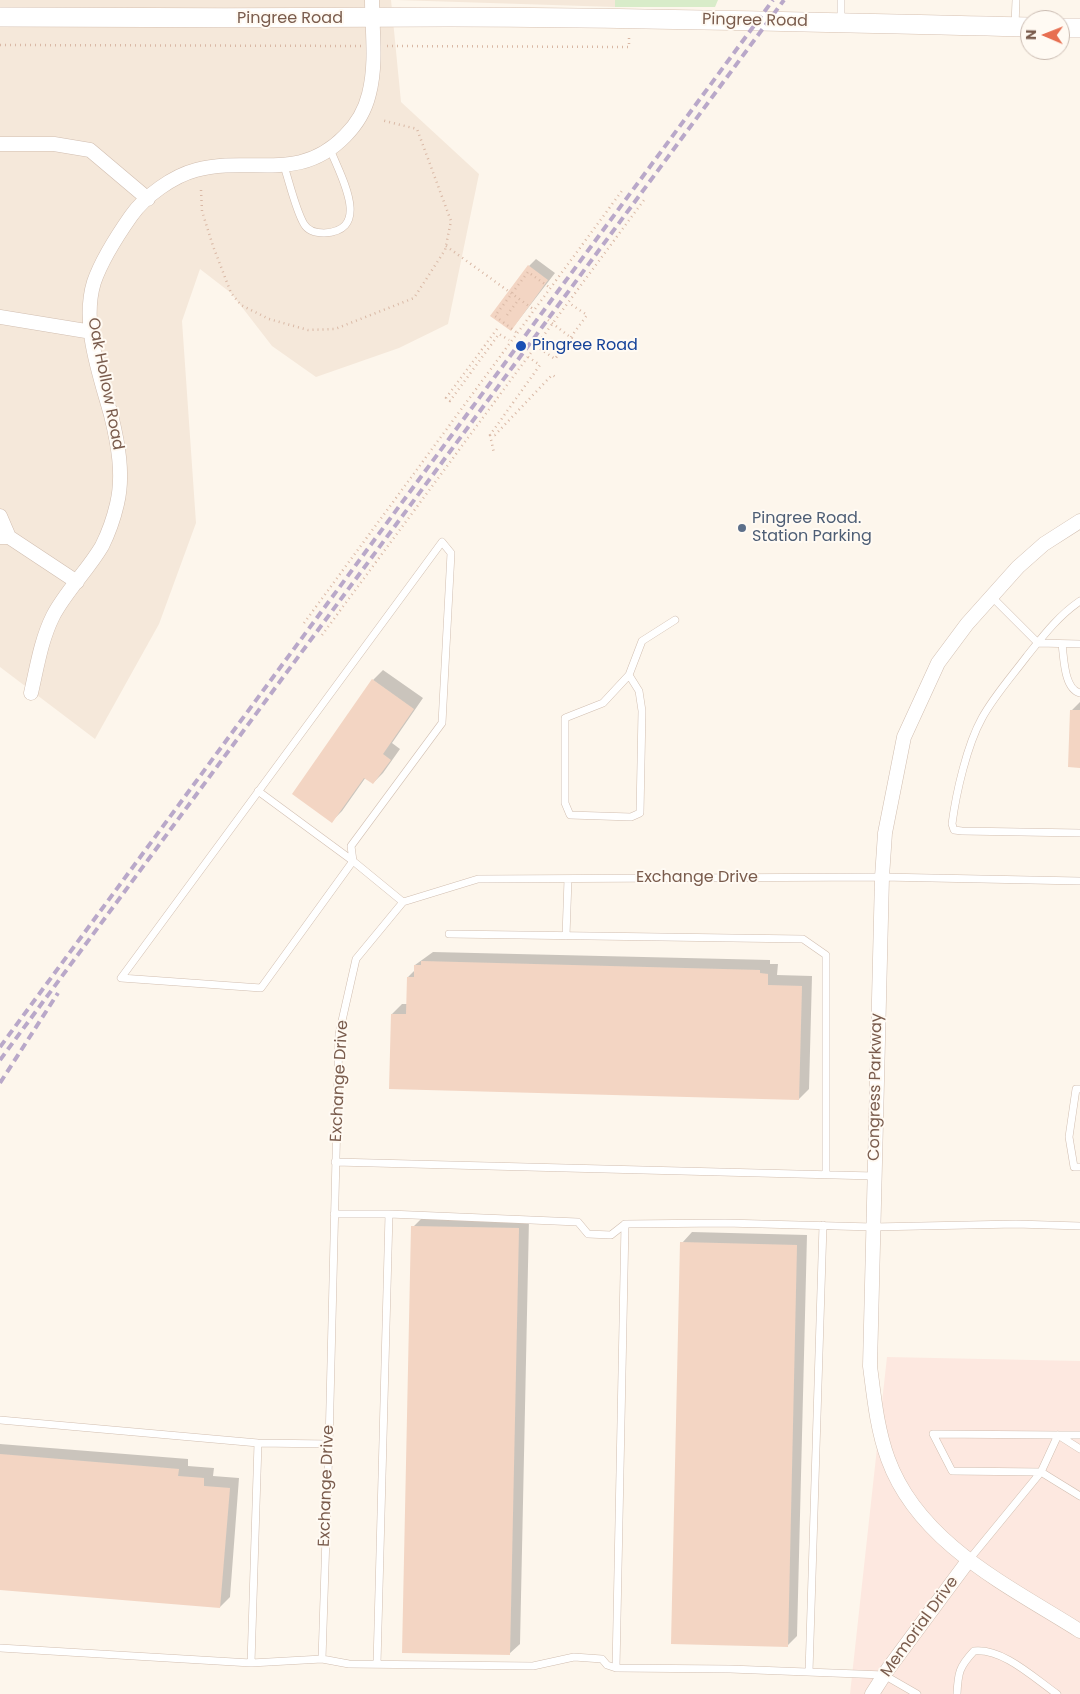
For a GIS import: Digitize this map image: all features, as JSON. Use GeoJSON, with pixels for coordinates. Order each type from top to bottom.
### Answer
{"type":"FeatureCollection","features":[{"type":"Feature","properties":{"kind":"street","name":"Oak Hollow Road"},"geometry":{"type":"LineString","coordinates":[[31,693],[44,637],[54,614],[102,545],[118,502],[120,464],[92,332],[90,304],[94,282],[112,244],[133,213],[171,182],[197,170],[284,166],[308,161],[330,149],[351,130],[364,110],[371,84],[374,46],[372,0]]}},
{"type":"Feature","properties":{"kind":"street","name":"Pingree Road"},"geometry":{"type":"LineString","coordinates":[[0,17],[372,19],[450,17],[1020,27]]}},
{"type":"Feature","properties":{"kind":"street"},"geometry":{"type":"LineString","coordinates":[[0,144],[54,144],[90,150],[148,199]]}},
{"type":"Feature","properties":{"kind":"street"},"geometry":{"type":"LineString","coordinates":[[0,317],[92,332]]}},
{"type":"Feature","properties":{"kind":"street"},"geometry":{"type":"LineString","coordinates":[[0,516],[4,537],[77,582]]}},
{"type":"Feature","properties":{"kind":"street","name":"Congress Parkway"},"geometry":{"type":"LineString","coordinates":[[1080,521],[1044,544],[1018,567],[991,596],[938,663],[904,737],[887,816],[882,877],[870,1366],[875,1410],[888,1460],[903,1490],[928,1523],[968,1560],[1080,1630]]}},
{"type":"Feature","properties":{"kind":"street","name":"Memorial Drive"},"geometry":{"type":"LineString","coordinates":[[872,1694],[968,1560]]}},
{"type":"Feature","properties":{"kind":"lane"},"geometry":{"type":"LineString","coordinates":[[841,0],[841,23]]}},
{"type":"Feature","properties":{"kind":"lane"},"geometry":{"type":"LineString","coordinates":[[1016,0],[1020,15]]}},
{"type":"Feature","properties":{"kind":"lane"},"geometry":{"type":"LineString","coordinates":[[284,166],[304,224],[314,232],[321,233],[339,230],[349,221],[352,209],[330,149]]}},
{"type":"Feature","properties":{"kind":"lane"},"geometry":{"type":"LineString","coordinates":[[442,542],[451,553],[442,723],[350,846],[352,861],[261,988],[121,978],[442,542]]}},
{"type":"Feature","properties":{"kind":"lane"},"geometry":{"type":"LineString","coordinates":[[991,596],[1038,643],[1080,644]]}},
{"type":"Feature","properties":{"kind":"lane"},"geometry":{"type":"LineString","coordinates":[[1080,602],[1068,609],[991,702],[981,720],[964,768],[952,824],[954,830],[962,832],[1080,833]]}},
{"type":"Feature","properties":{"kind":"lane"},"geometry":{"type":"LineString","coordinates":[[629,675],[639,691],[642,711],[640,813],[631,817],[570,815],[565,802],[566,718],[603,703],[629,675],[642,641],[675,620]]}},
{"type":"Feature","properties":{"kind":"lane"},"geometry":{"type":"LineString","coordinates":[[1062,644],[1069,685],[1074,692],[1080,693]]}},
{"type":"Feature","properties":{"kind":"lane"},"geometry":{"type":"LineString","coordinates":[[258,791],[352,861],[403,902]]}},
{"type":"Feature","properties":{"kind":"lane","name":"Exchange Drive"},"geometry":{"type":"LineString","coordinates":[[322,1659],[339,1034],[356,959],[403,902],[478,879],[882,877],[1080,881]]}},
{"type":"Feature","properties":{"kind":"lane"},"geometry":{"type":"LineString","coordinates":[[566,936],[568,879]]}},
{"type":"Feature","properties":{"kind":"lane"},"geometry":{"type":"LineString","coordinates":[[449,934],[803,939],[826,955],[826,1174]]}},
{"type":"Feature","properties":{"kind":"lane"},"geometry":{"type":"LineString","coordinates":[[1080,1089],[1076,1089],[1069,1137],[1074,1167],[1080,1167]]}},
{"type":"Feature","properties":{"kind":"lane"},"geometry":{"type":"LineString","coordinates":[[335,1162],[874,1176]]}},
{"type":"Feature","properties":{"kind":"lane"},"geometry":{"type":"LineString","coordinates":[[334,1214],[389,1214],[578,1222],[588,1234],[611,1235],[625,1224],[725,1223],[873,1227],[1007,1224],[1080,1226]]}},
{"type":"Feature","properties":{"kind":"lane"},"geometry":{"type":"LineString","coordinates":[[377,1664],[389,1214]]}},
{"type":"Feature","properties":{"kind":"lane"},"geometry":{"type":"LineString","coordinates":[[616,1668],[625,1224]]}},
{"type":"Feature","properties":{"kind":"lane"},"geometry":{"type":"LineString","coordinates":[[809,1672],[823,1226]]}},
{"type":"Feature","properties":{"kind":"lane"},"geometry":{"type":"LineString","coordinates":[[0,1420],[258,1443],[329,1444]]}},
{"type":"Feature","properties":{"kind":"lane"},"geometry":{"type":"LineString","coordinates":[[1080,1435],[933,1434],[952,1471],[1041,1472],[1080,1496]]}},
{"type":"Feature","properties":{"kind":"lane"},"geometry":{"type":"LineString","coordinates":[[968,1560],[1041,1472],[1058,1435]]}},
{"type":"Feature","properties":{"kind":"lane"},"geometry":{"type":"LineString","coordinates":[[1058,1435],[1080,1448]]}},
{"type":"Feature","properties":{"kind":"lane"},"geometry":{"type":"LineString","coordinates":[[251,1663],[258,1443]]}},
{"type":"Feature","properties":{"kind":"lane"},"geometry":{"type":"LineString","coordinates":[[0,1648],[251,1663],[322,1659],[349,1664],[532,1666],[574,1657],[602,1659],[608,1665],[616,1668],[884,1675],[917,1694]]}},
{"type":"Feature","properties":{"kind":"lane"},"geometry":{"type":"LineString","coordinates":[[957,1694],[958,1672],[964,1661],[974,1651],[983,1650],[1002,1658],[1057,1694]]}},
{"type":"Feature","properties":{"kind":"path"},"geometry":{"type":"LineString","coordinates":[[0,45],[629,47],[629,20]]}},
{"type":"Feature","properties":{"kind":"path"},"geometry":{"type":"LineString","coordinates":[[201,190],[202,211],[231,293],[250,311],[269,319],[308,330],[335,329],[414,298],[446,246],[451,221],[420,133],[413,126],[381,120]]}},
{"type":"Feature","properties":{"kind":"path"},"geometry":{"type":"LineString","coordinates":[[304,623],[516,332],[624,188]]}},
{"type":"Feature","properties":{"kind":"path"},"geometry":{"type":"LineString","coordinates":[[322,634],[644,200]]}},
{"type":"Feature","properties":{"kind":"path"},"geometry":{"type":"LineString","coordinates":[[446,246],[533,309]]}},
{"type":"Feature","properties":{"kind":"path"},"geometry":{"type":"LineString","coordinates":[[516,332],[495,316],[512,293],[528,272],[549,288]]}},
{"type":"Feature","properties":{"kind":"path"},"geometry":{"type":"LineString","coordinates":[[507,315],[519,299]]}},
{"type":"Feature","properties":{"kind":"path"},"geometry":{"type":"LineString","coordinates":[[536,346],[555,359],[587,315],[569,303]]}},
{"type":"Feature","properties":{"kind":"path"},"geometry":{"type":"LineString","coordinates":[[548,320],[578,343]]}},
{"type":"Feature","properties":{"kind":"path"},"geometry":{"type":"LineString","coordinates":[[497,328],[446,398],[450,401],[499,334],[510,341]]}},
{"type":"Feature","properties":{"kind":"path"},"geometry":{"type":"LineString","coordinates":[[494,452],[490,435],[540,366],[528,357]]}},
{"type":"Feature","properties":{"kind":"path"},"geometry":{"type":"LineString","coordinates":[[490,435],[495,435],[552,375],[558,378]]}},
{"type":"Feature","properties":{"kind":"shaded area"},"geometry":{"type":"Polygon","coordinates":[[[0,0],[391,0],[401,102],[479,174],[448,324],[399,348],[316,377],[272,346],[231,293],[200,269],[182,321],[196,523],[159,624],[95,739],[0,667],[0,0]]]}},
{"type":"Feature","properties":{"kind":"shaded area"},"geometry":{"type":"Polygon","coordinates":[[[396,0],[615,0],[615,7],[396,0]]]}},
{"type":"Feature","properties":{"kind":"shaded area"},"geometry":{"type":"Polygon","coordinates":[[[887,1357],[1080,1361],[1080,1694],[850,1694],[887,1357]]]}},
{"type":"Feature","properties":{"kind":"green space"},"geometry":{"type":"Polygon","coordinates":[[[615,0],[718,0],[715,7],[615,7],[615,0]]]}},
{"type":"Feature","properties":{"kind":"building","name":"Pingree Road"},"geometry":{"type":"Polygon","coordinates":[[[528,265],[548,280],[511,331],[490,316],[528,265]]]}},
{"type":"Feature","properties":{"kind":"building"},"geometry":{"type":"Polygon","coordinates":[[[372,679],[414,709],[383,754],[391,760],[373,784],[364,778],[332,823],[292,794],[372,679]]]}},
{"type":"Feature","properties":{"kind":"building"},"geometry":{"type":"Polygon","coordinates":[[[1070,710],[1080,710],[1080,768],[1068,767],[1070,710]]]}},
{"type":"Feature","properties":{"kind":"building"},"geometry":{"type":"Polygon","coordinates":[[[421,961],[760,970],[760,973],[768,974],[768,985],[802,986],[799,1100],[389,1089],[391,1014],[406,1014],[407,977],[414,977],[414,965],[421,965],[421,961]]]}},
{"type":"Feature","properties":{"kind":"building"},"geometry":{"type":"Polygon","coordinates":[[[411,1226],[519,1228],[510,1655],[402,1653],[411,1226]]]}},
{"type":"Feature","properties":{"kind":"building"},"geometry":{"type":"Polygon","coordinates":[[[680,1242],[797,1245],[788,1647],[671,1644],[680,1242]]]}},
{"type":"Feature","properties":{"kind":"building"},"geometry":{"type":"Polygon","coordinates":[[[0,1454],[179,1469],[178,1476],[204,1478],[204,1486],[230,1488],[220,1608],[0,1590],[0,1454]]]}},
{"type":"Feature","properties":{"kind":"railway"},"geometry":{"type":"LineString","coordinates":[[0,1047],[773,0]]}},
{"type":"Feature","properties":{"kind":"railway"},"geometry":{"type":"LineString","coordinates":[[0,1060],[784,0]]}},
{"type":"Feature","properties":{"kind":"railway"},"geometry":{"type":"LineString","coordinates":[[0,1083],[58,993]]}},
{"type":"Feature","properties":{"kind":"place","name":"Pingree Road"},"geometry":{"type":"Point","coordinates":[521,346]}},
{"type":"Feature","properties":{"kind":"place","name":"Pingree Road. Station Parking"},"geometry":{"type":"Point","coordinates":[742,528]}}]}
